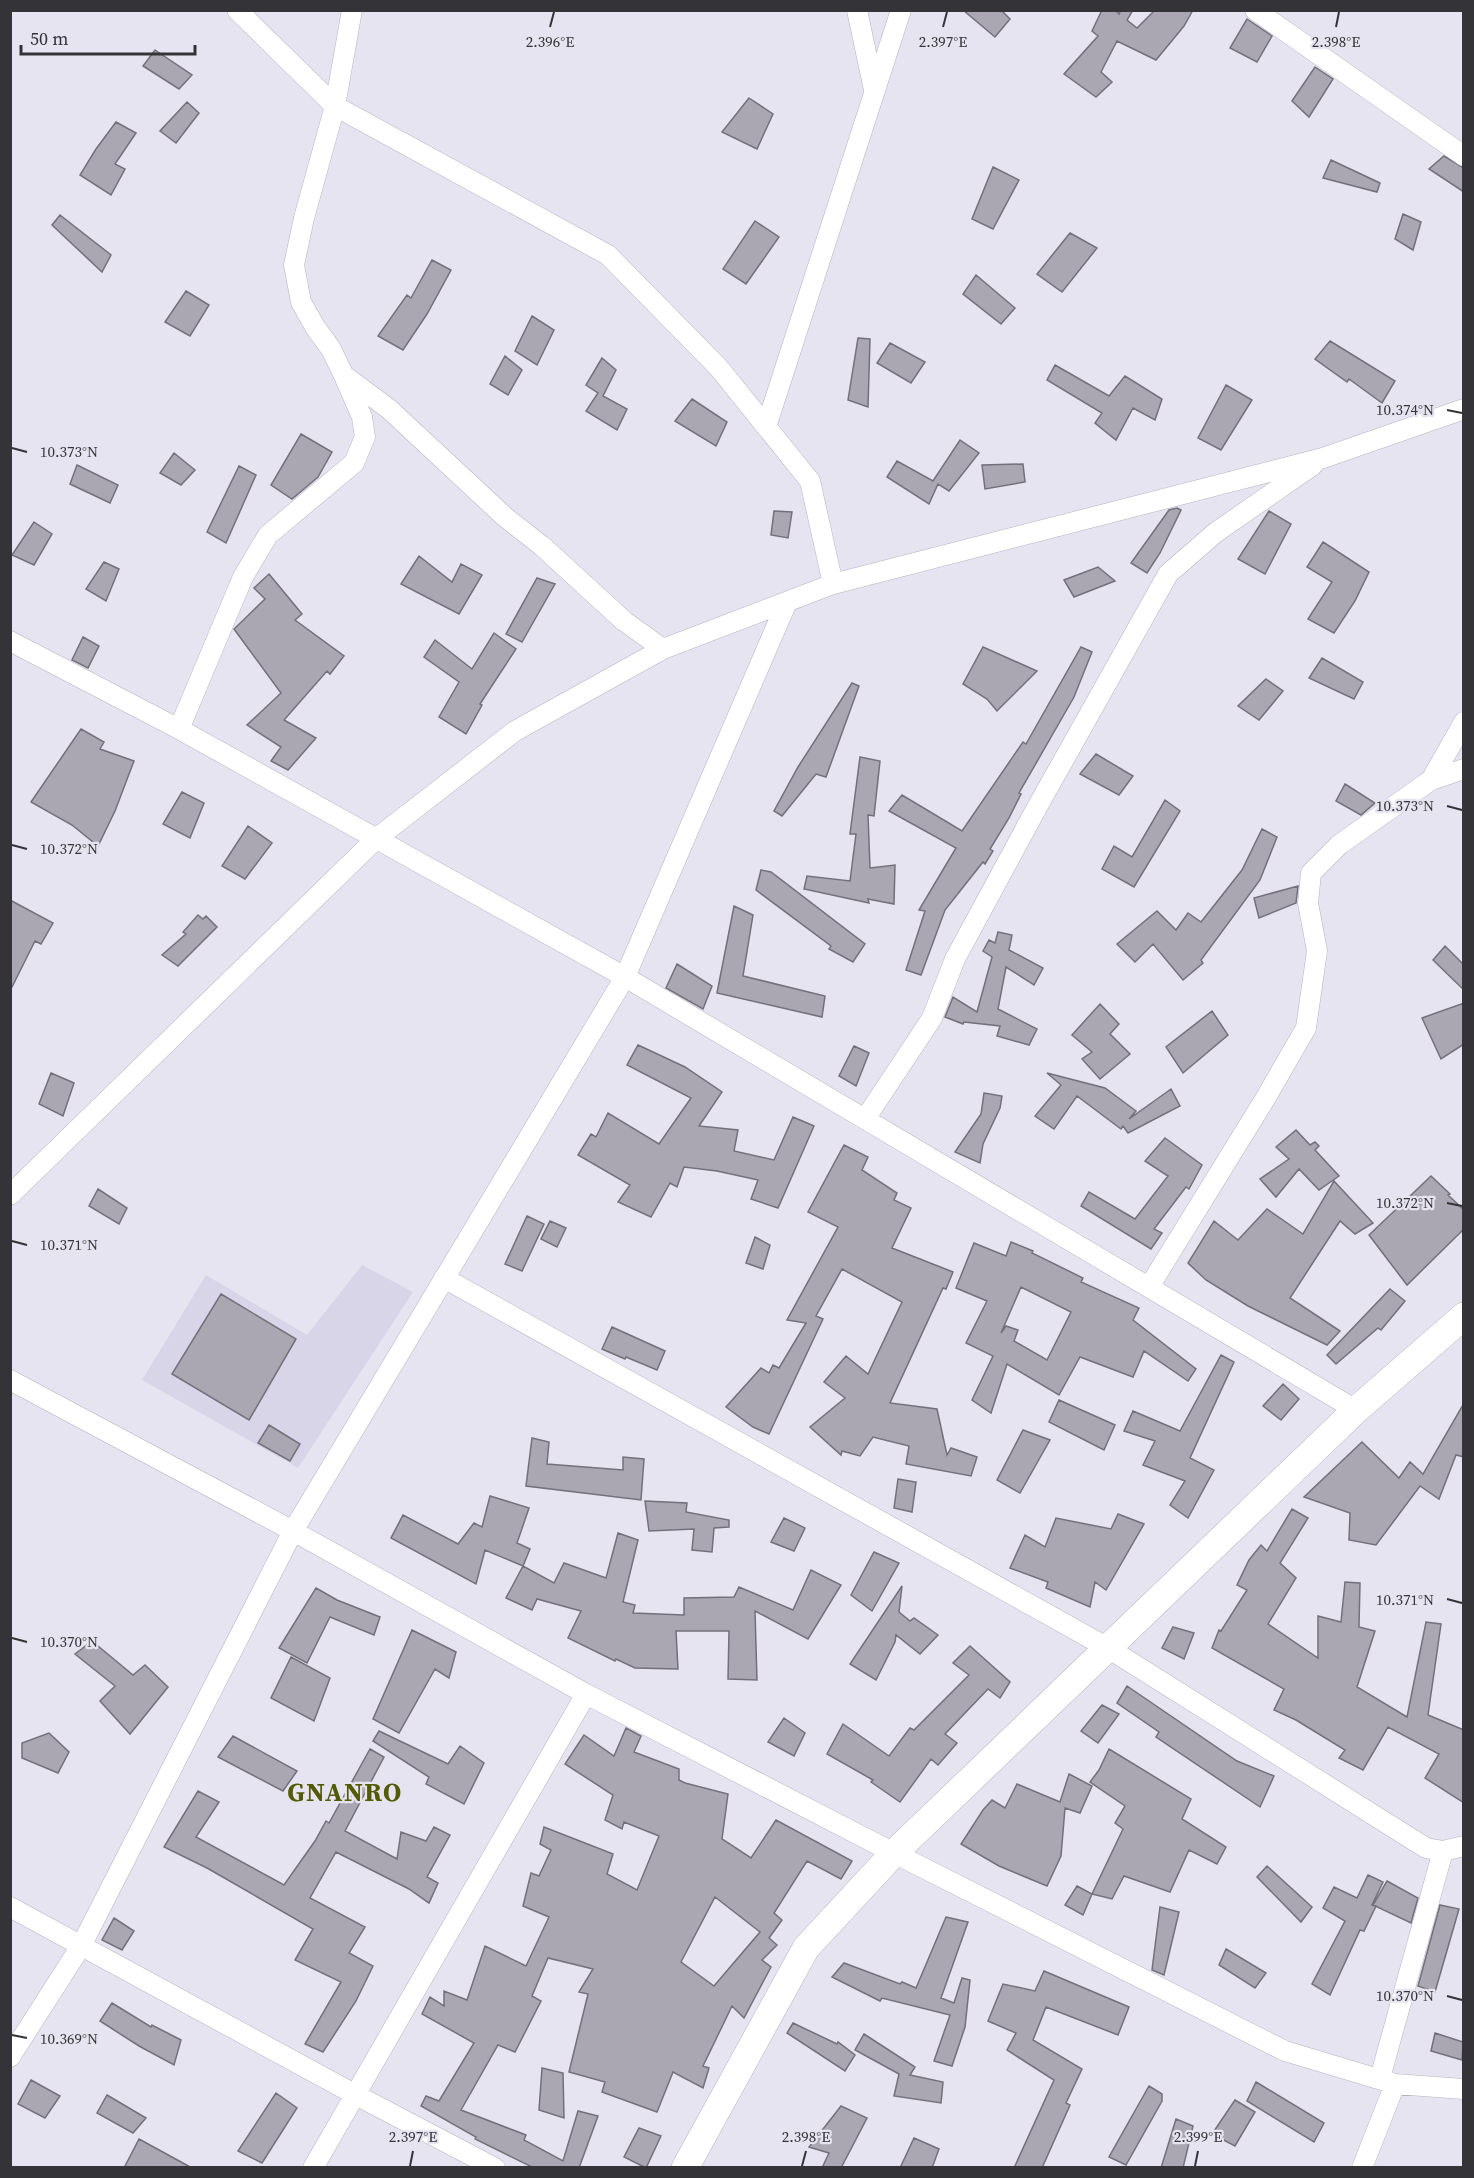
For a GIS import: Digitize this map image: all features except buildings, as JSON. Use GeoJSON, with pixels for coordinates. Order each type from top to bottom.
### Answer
{"type":"FeatureCollection","features":[{"type":"Feature","properties":{"kind":"main road"},"geometry":{"type":"LineString","coordinates":[[685,2168],[806,1948],[894,1853],[1356,1410],[1464,1316]]}},
{"type":"Feature","properties":{"kind":"street"},"geometry":{"type":"LineString","coordinates":[[237,10],[335,106],[608,255],[719,368],[810,481],[833,584]]}},
{"type":"Feature","properties":{"kind":"street"},"geometry":{"type":"LineString","coordinates":[[179,729],[243,577],[267,535],[354,463],[365,437],[362,417],[344,376],[331,349],[315,327],[302,302],[294,265],[304,218],[335,106],[352,10]]}},
{"type":"Feature","properties":{"kind":"street"},"geometry":{"type":"LineString","coordinates":[[857,10],[875,92]]}},
{"type":"Feature","properties":{"kind":"street"},"geometry":{"type":"LineString","coordinates":[[766,427],[901,10]]}},
{"type":"Feature","properties":{"kind":"street"},"geometry":{"type":"LineString","coordinates":[[1255,10],[1464,156]]}},
{"type":"Feature","properties":{"kind":"street"},"geometry":{"type":"LineString","coordinates":[[344,376],[389,409],[505,517],[542,546],[624,621],[663,649]]}},
{"type":"Feature","properties":{"kind":"street"},"geometry":{"type":"LineString","coordinates":[[10,1195],[377,838],[515,731],[663,649],[833,584],[1323,458],[1464,409]]}},
{"type":"Feature","properties":{"kind":"street"},"geometry":{"type":"LineString","coordinates":[[865,1119],[932,1017],[955,959],[1168,574],[1215,533],[1323,458]]}},
{"type":"Feature","properties":{"kind":"street"},"geometry":{"type":"LineString","coordinates":[[10,2057],[81,1946],[292,1531],[625,977],[787,602]]}},
{"type":"Feature","properties":{"kind":"street"},"geometry":{"type":"LineString","coordinates":[[10,641],[179,729],[625,977],[1356,1410]]}},
{"type":"Feature","properties":{"kind":"street"},"geometry":{"type":"LineString","coordinates":[[1431,780],[1464,722]]}},
{"type":"Feature","properties":{"kind":"street"},"geometry":{"type":"LineString","coordinates":[[1149,1287],[1306,1028],[1317,951],[1308,903],[1311,873],[1339,845],[1431,780],[1464,769]]}},
{"type":"Feature","properties":{"kind":"street"},"geometry":{"type":"LineString","coordinates":[[444,1278],[1108,1648],[1426,1848],[1443,1851],[1464,1846]]}},
{"type":"Feature","properties":{"kind":"street"},"geometry":{"type":"LineString","coordinates":[[10,1380],[292,1531],[586,1694],[1286,2051],[1388,2081],[1464,2089]]}},
{"type":"Feature","properties":{"kind":"street"},"geometry":{"type":"LineString","coordinates":[[313,2168],[586,1694]]}},
{"type":"Feature","properties":{"kind":"street"},"geometry":{"type":"LineString","coordinates":[[1362,2168],[1388,2081],[1443,1851]]}},
{"type":"Feature","properties":{"kind":"street"},"geometry":{"type":"LineString","coordinates":[[10,1907],[495,2168]]}},
{"type":"Feature","properties":{"kind":"shaded area"},"geometry":{"type":"Polygon","coordinates":[[[362,1265],[413,1292],[298,1468],[142,1380],[206,1275],[307,1335],[362,1265]]]}},
{"type":"Feature","properties":{"kind":"district","name":"GNANRO"},"geometry":{"type":"Point","coordinates":[345,1792]}}]}
